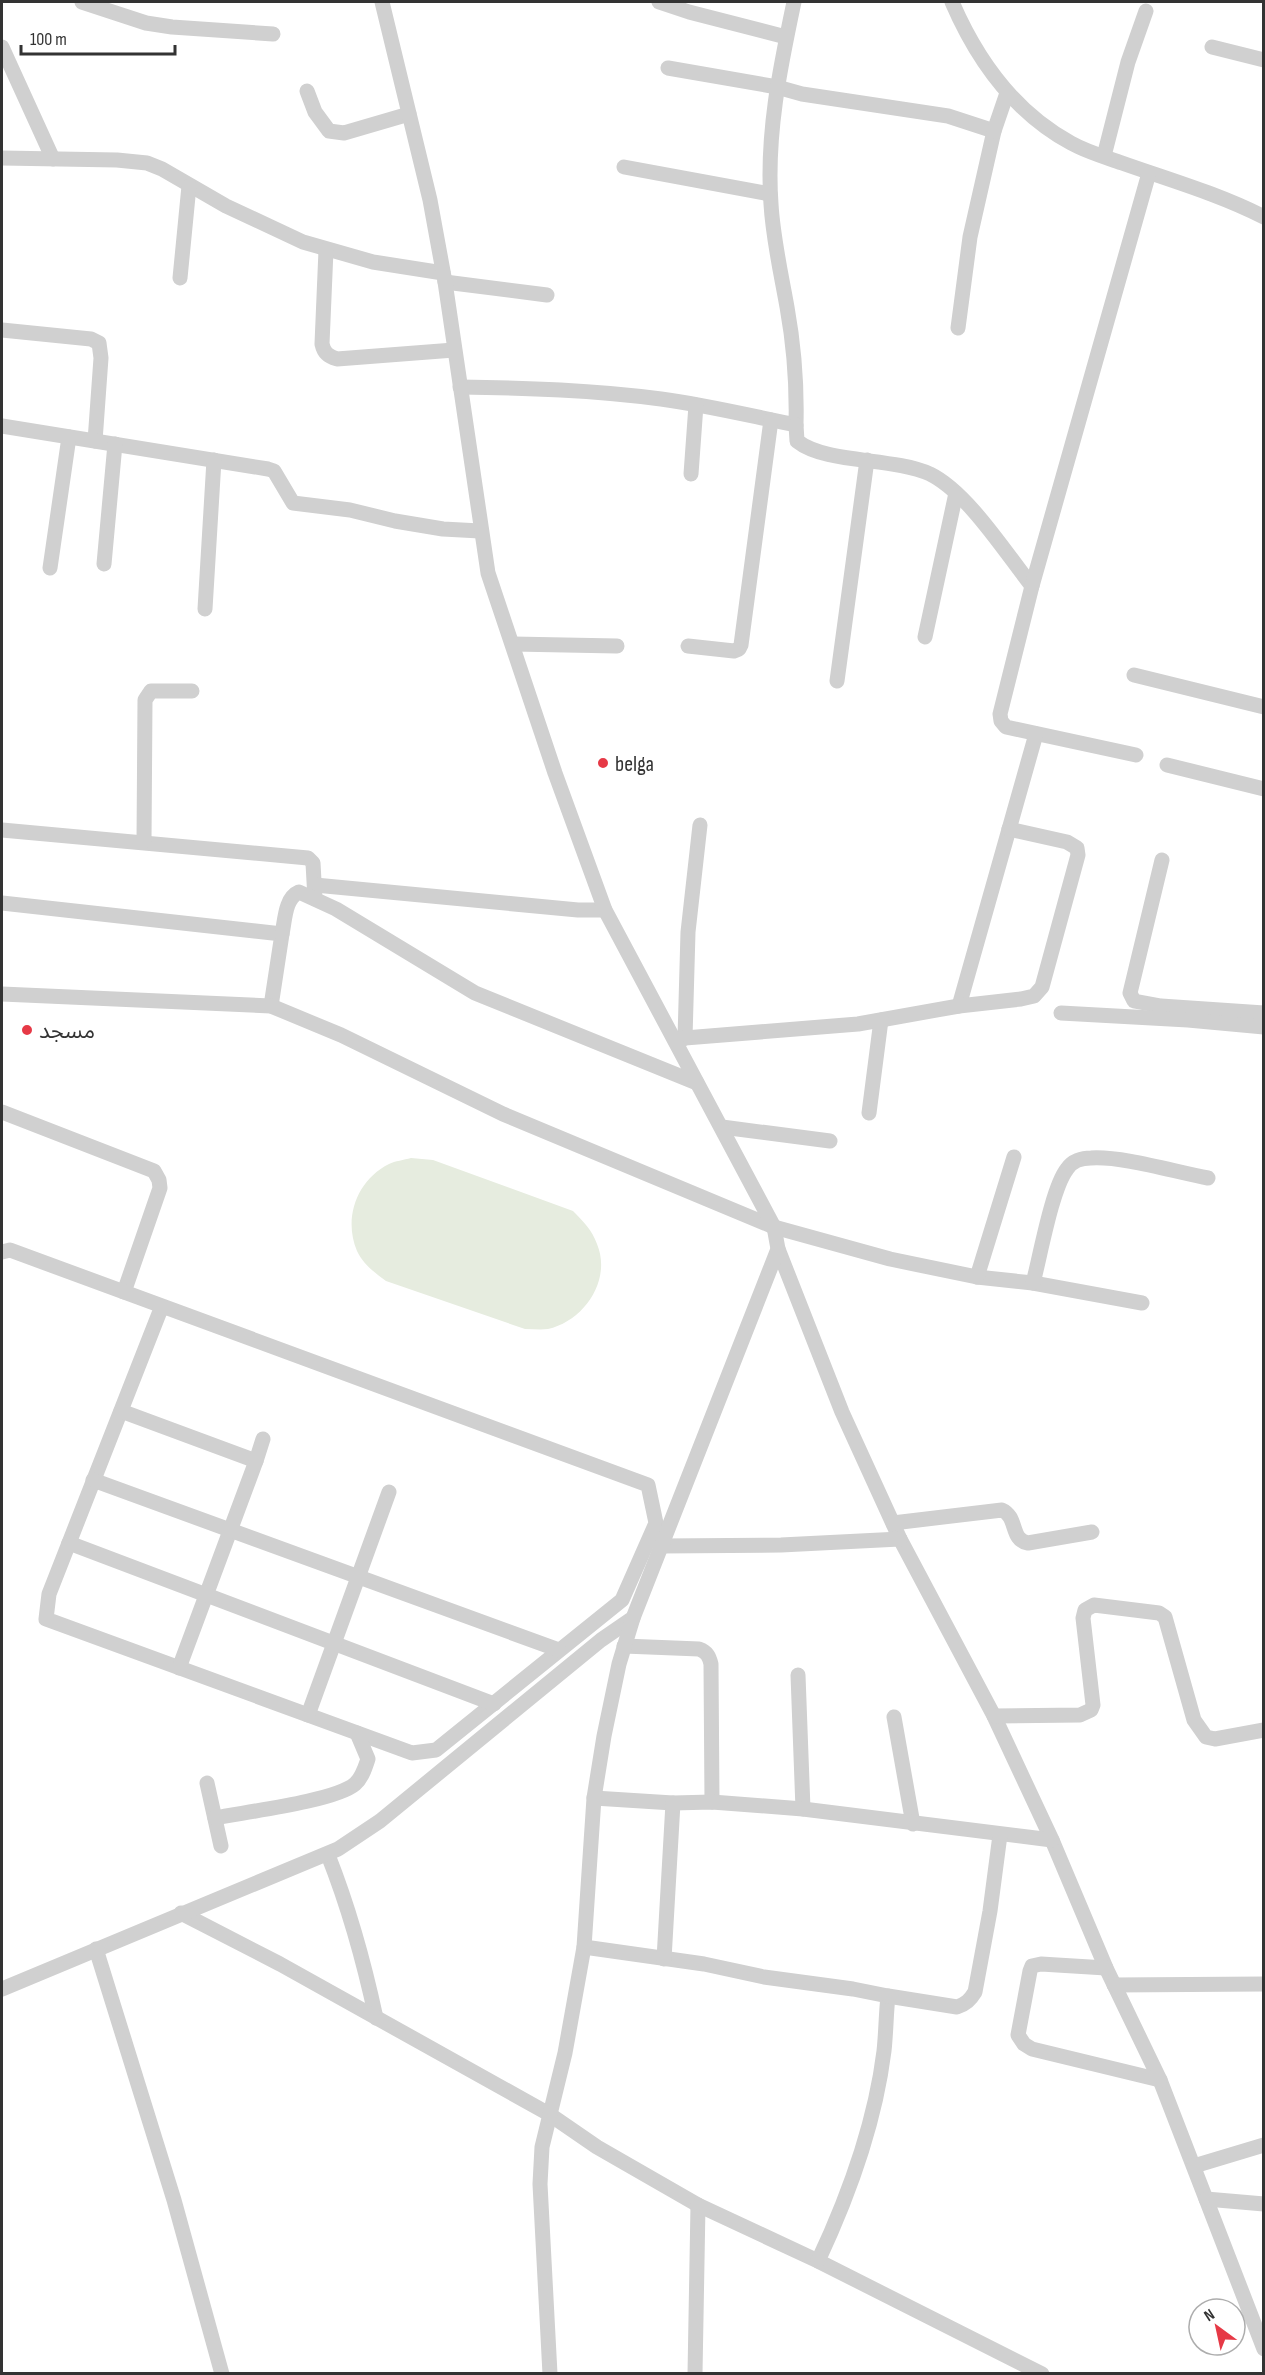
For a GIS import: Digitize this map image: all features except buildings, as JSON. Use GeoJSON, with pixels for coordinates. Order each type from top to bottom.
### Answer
{"type":"FeatureCollection","features":[{"type":"Feature","properties":{"kind":"street"},"geometry":{"type":"LineString","coordinates":[[82,2],[110,6],[146,23],[273,34]]}},
{"type":"Feature","properties":{"kind":"street"},"geometry":{"type":"LineString","coordinates":[[381,2],[430,200],[444,278],[488,573],[555,773],[605,910],[681,1041],[697,1083],[774,1227],[778,1249],[842,1412],[900,1539],[994,1716],[1052,1840],[1106,1968],[1160,2080],[1263,2349]]}},
{"type":"Feature","properties":{"kind":"street"},"geometry":{"type":"LineString","coordinates":[[659,2],[786,37]]}},
{"type":"Feature","properties":{"kind":"street"},"geometry":{"type":"LineString","coordinates":[[794,2],[772,122],[770,194],[777,262],[796,371],[797,441],[813,451],[906,466],[929,474],[956,494],[1032,586]]}},
{"type":"Feature","properties":{"kind":"street"},"geometry":{"type":"LineString","coordinates":[[952,2],[976,49],[1007,93],[1058,135],[1072,144],[1263,213]]}},
{"type":"Feature","properties":{"kind":"street"},"geometry":{"type":"LineString","coordinates":[[1104,156],[1128,62],[1146,11]]}},
{"type":"Feature","properties":{"kind":"street"},"geometry":{"type":"LineString","coordinates":[[2,47],[53,159]]}},
{"type":"Feature","properties":{"kind":"street"},"geometry":{"type":"LineString","coordinates":[[1212,47],[1263,60]]}},
{"type":"Feature","properties":{"kind":"street"},"geometry":{"type":"LineString","coordinates":[[668,68],[777,87],[802,94],[948,116],[994,131]]}},
{"type":"Feature","properties":{"kind":"street"},"geometry":{"type":"LineString","coordinates":[[307,91],[315,112],[329,131],[344,133],[409,114]]}},
{"type":"Feature","properties":{"kind":"street"},"geometry":{"type":"LineString","coordinates":[[958,328],[970,237],[994,131],[1007,93]]}},
{"type":"Feature","properties":{"kind":"street"},"geometry":{"type":"LineString","coordinates":[[2,158],[117,160],[147,163],[279,232],[326,250],[444,278],[547,296]]}},
{"type":"Feature","properties":{"kind":"street"},"geometry":{"type":"LineString","coordinates":[[624,167],[770,194]]}},
{"type":"Feature","properties":{"kind":"street"},"geometry":{"type":"LineString","coordinates":[[1136,755],[1006,727],[1001,721],[1000,714],[1032,586],[1149,173]]}},
{"type":"Feature","properties":{"kind":"street"},"geometry":{"type":"LineString","coordinates":[[180,278],[189,186]]}},
{"type":"Feature","properties":{"kind":"street"},"geometry":{"type":"LineString","coordinates":[[326,250],[322,344],[324,352],[329,357],[337,359],[454,350]]}},
{"type":"Feature","properties":{"kind":"street"},"geometry":{"type":"LineString","coordinates":[[2,330],[91,339],[99,343],[101,358],[95,441]]}},
{"type":"Feature","properties":{"kind":"street"},"geometry":{"type":"LineString","coordinates":[[460,387],[567,388],[664,399],[796,425]]}},
{"type":"Feature","properties":{"kind":"street"},"geometry":{"type":"LineString","coordinates":[[691,474],[696,405]]}},
{"type":"Feature","properties":{"kind":"street"},"geometry":{"type":"LineString","coordinates":[[688,646],[734,651],[740,649],[771,420]]}},
{"type":"Feature","properties":{"kind":"street"},"geometry":{"type":"LineString","coordinates":[[2,426],[274,471],[293,503],[298,505],[322,505],[443,529],[480,531]]}},
{"type":"Feature","properties":{"kind":"street"},"geometry":{"type":"LineString","coordinates":[[50,568],[69,437]]}},
{"type":"Feature","properties":{"kind":"street"},"geometry":{"type":"LineString","coordinates":[[104,564],[115,444]]}},
{"type":"Feature","properties":{"kind":"street"},"geometry":{"type":"LineString","coordinates":[[205,609],[214,460]]}},
{"type":"Feature","properties":{"kind":"street"},"geometry":{"type":"LineString","coordinates":[[837,681],[867,460]]}},
{"type":"Feature","properties":{"kind":"street"},"geometry":{"type":"LineString","coordinates":[[925,638],[956,494]]}},
{"type":"Feature","properties":{"kind":"street"},"geometry":{"type":"LineString","coordinates":[[513,644],[617,646]]}},
{"type":"Feature","properties":{"kind":"street"},"geometry":{"type":"LineString","coordinates":[[1134,675],[1263,707]]}},
{"type":"Feature","properties":{"kind":"street"},"geometry":{"type":"LineString","coordinates":[[144,841],[145,700],[151,691],[192,691]]}},
{"type":"Feature","properties":{"kind":"street"},"geometry":{"type":"LineString","coordinates":[[959,1006],[1036,734]]}},
{"type":"Feature","properties":{"kind":"street"},"geometry":{"type":"LineString","coordinates":[[1167,765],[1263,789]]}},
{"type":"Feature","properties":{"kind":"street"},"geometry":{"type":"LineString","coordinates":[[681,1041],[688,932],[700,825]]}},
{"type":"Feature","properties":{"kind":"street"},"geometry":{"type":"LineString","coordinates":[[681,1041],[858,1024],[959,1006],[1034,996],[1042,987],[1078,855],[1077,848],[1067,842],[1009,829]]}},
{"type":"Feature","properties":{"kind":"street"},"geometry":{"type":"LineString","coordinates":[[2,830],[144,841],[308,858],[314,863],[315,892],[336,909],[475,993],[697,1083]]}},
{"type":"Feature","properties":{"kind":"street"},"geometry":{"type":"LineString","coordinates":[[1162,860],[1130,993],[1134,1001],[1161,1006],[1263,1013]]}},
{"type":"Feature","properties":{"kind":"street"},"geometry":{"type":"LineString","coordinates":[[271,1006],[282,934],[291,897],[299,892],[605,910]]}},
{"type":"Feature","properties":{"kind":"street"},"geometry":{"type":"LineString","coordinates":[[2,903],[282,934]]}},
{"type":"Feature","properties":{"kind":"street"},"geometry":{"type":"LineString","coordinates":[[2,994],[271,1006],[341,1035],[503,1114],[774,1227],[890,1259],[977,1277],[1033,1283],[1142,1303]]}},
{"type":"Feature","properties":{"kind":"street"},"geometry":{"type":"LineString","coordinates":[[1061,1013],[1263,1027]]}},
{"type":"Feature","properties":{"kind":"street"},"geometry":{"type":"LineString","coordinates":[[869,1113],[881,1020]]}},
{"type":"Feature","properties":{"kind":"street"},"geometry":{"type":"LineString","coordinates":[[2,1112],[154,1171],[160,1188],[124,1293]]}},
{"type":"Feature","properties":{"kind":"street"},"geometry":{"type":"LineString","coordinates":[[722,1127],[830,1141]]}},
{"type":"Feature","properties":{"kind":"street"},"geometry":{"type":"LineString","coordinates":[[977,1277],[1014,1157]]}},
{"type":"Feature","properties":{"kind":"street"},"geometry":{"type":"LineString","coordinates":[[1033,1283],[1059,1185],[1066,1169],[1079,1159],[1091,1157],[1127,1162],[1208,1178]]}},
{"type":"Feature","properties":{"kind":"street"},"geometry":{"type":"LineString","coordinates":[[550,2373],[540,2184],[542,2147],[565,2053],[584,1947],[594,1798],[604,1736],[624,1646],[633,1618],[778,1249]]}},
{"type":"Feature","properties":{"kind":"street"},"geometry":{"type":"LineString","coordinates":[[2,1252],[10,1250],[648,1485],[656,1523],[621,1600],[436,1750],[412,1753],[46,1619],[49,1594],[162,1306]]}},
{"type":"Feature","properties":{"kind":"street"},"geometry":{"type":"LineString","coordinates":[[121,1411],[256,1461]]}},
{"type":"Feature","properties":{"kind":"street"},"geometry":{"type":"LineString","coordinates":[[179,1668],[263,1439]]}},
{"type":"Feature","properties":{"kind":"street"},"geometry":{"type":"LineString","coordinates":[[93,1480],[559,1650]]}},
{"type":"Feature","properties":{"kind":"street"},"geometry":{"type":"LineString","coordinates":[[308,1715],[389,1492]]}},
{"type":"Feature","properties":{"kind":"street"},"geometry":{"type":"LineString","coordinates":[[893,1523],[1002,1510],[1008,1513],[1013,1521],[1017,1537],[1021,1542],[1028,1543],[1092,1532]]}},
{"type":"Feature","properties":{"kind":"street"},"geometry":{"type":"LineString","coordinates":[[661,1546],[781,1545],[900,1539]]}},
{"type":"Feature","properties":{"kind":"street"},"geometry":{"type":"LineString","coordinates":[[69,1543],[494,1704]]}},
{"type":"Feature","properties":{"kind":"street"},"geometry":{"type":"LineString","coordinates":[[994,1716],[1080,1715],[1091,1710],[1093,1705],[1083,1618],[1085,1610],[1094,1605],[1159,1613],[1165,1617],[1194,1720],[1206,1737],[1215,1739],[1263,1730]]}},
{"type":"Feature","properties":{"kind":"street"},"geometry":{"type":"LineString","coordinates":[[2,1989],[182,1913],[328,1855],[380,1821],[601,1640],[633,1618]]}},
{"type":"Feature","properties":{"kind":"street"},"geometry":{"type":"LineString","coordinates":[[624,1646],[699,1649],[709,1656],[711,1664],[712,1802]]}},
{"type":"Feature","properties":{"kind":"street"},"geometry":{"type":"LineString","coordinates":[[798,1675],[803,1809]]}},
{"type":"Feature","properties":{"kind":"street"},"geometry":{"type":"LineString","coordinates":[[894,1717],[914,1824]]}},
{"type":"Feature","properties":{"kind":"street"},"geometry":{"type":"LineString","coordinates":[[357,1733],[368,1760]]}},
{"type":"Feature","properties":{"kind":"street"},"geometry":{"type":"LineString","coordinates":[[215,1818],[346,1790],[357,1782],[368,1760],[381,1752],[397,1748]]}},
{"type":"Feature","properties":{"kind":"street"},"geometry":{"type":"LineString","coordinates":[[207,1783],[221,1846]]}},
{"type":"Feature","properties":{"kind":"street"},"geometry":{"type":"LineString","coordinates":[[594,1798],[673,1803],[712,1802],[803,1809],[1052,1840]]}},
{"type":"Feature","properties":{"kind":"street"},"geometry":{"type":"LineString","coordinates":[[664,1959],[673,1803]]}},
{"type":"Feature","properties":{"kind":"street"},"geometry":{"type":"LineString","coordinates":[[584,1947],[704,1964],[764,1977],[853,1989],[957,2007],[966,2004],[975,1992],[990,1911],[1000,1835]]}},
{"type":"Feature","properties":{"kind":"street"},"geometry":{"type":"LineString","coordinates":[[328,1855],[345,1899],[376,2018]]}},
{"type":"Feature","properties":{"kind":"street"},"geometry":{"type":"LineString","coordinates":[[182,1913],[549,2114],[597,2148],[699,2205],[818,2261],[1042,2373]]}},
{"type":"Feature","properties":{"kind":"street"},"geometry":{"type":"LineString","coordinates":[[96,1949],[174,2200],[222,2373]]}},
{"type":"Feature","properties":{"kind":"street"},"geometry":{"type":"LineString","coordinates":[[1106,1968],[1041,1964],[1032,1966],[1018,2036],[1032,2049],[1160,2080]]}},
{"type":"Feature","properties":{"kind":"street"},"geometry":{"type":"LineString","coordinates":[[1114,1985],[1263,1984]]}},
{"type":"Feature","properties":{"kind":"street"},"geometry":{"type":"LineString","coordinates":[[818,2261],[837,2221],[861,2153],[884,2051],[888,1996]]}},
{"type":"Feature","properties":{"kind":"street"},"geometry":{"type":"LineString","coordinates":[[1194,2166],[1263,2145]]}},
{"type":"Feature","properties":{"kind":"street"},"geometry":{"type":"LineString","coordinates":[[1206,2199],[1263,2204]]}},
{"type":"Feature","properties":{"kind":"street"},"geometry":{"type":"LineString","coordinates":[[695,2373],[699,2205]]}},
{"type":"Feature","properties":{"kind":"shaded area"},"geometry":{"type":"Polygon","coordinates":[[[411,1158],[433,1160],[573,1211],[593,1234],[601,1258],[598,1285],[583,1308],[561,1325],[548,1329],[525,1329],[386,1281],[374,1271],[360,1256],[353,1238],[353,1213],[356,1201],[361,1190],[378,1171],[391,1163],[411,1158]]]}},
{"type":"Feature","properties":{"kind":"place","name":"belga"},"geometry":{"type":"Point","coordinates":[603,763]}},
{"type":"Feature","properties":{"kind":"place","name":"مسجد"},"geometry":{"type":"Point","coordinates":[27,1030]}}]}
